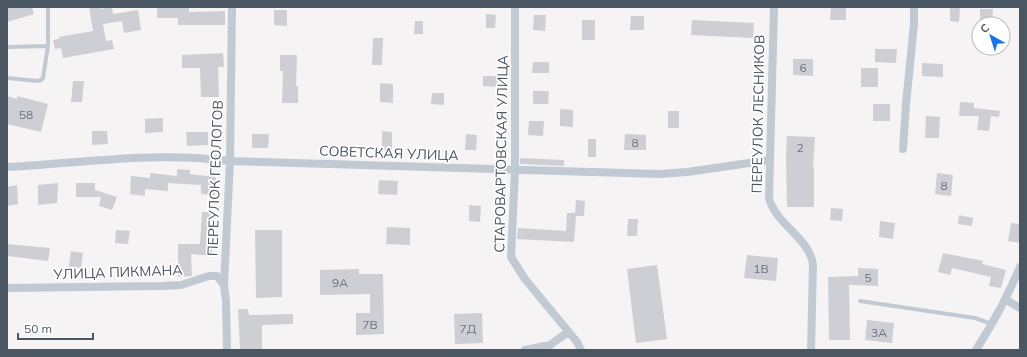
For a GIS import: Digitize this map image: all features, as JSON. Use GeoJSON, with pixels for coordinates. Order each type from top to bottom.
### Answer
{"type":"FeatureCollection","features":[{"type":"Feature","properties":{"kind":"street","name":"ПЕРЕУЛОК ГЕОЛОГОВ"},"geometry":{"type":"LineString","coordinates":[[227,350],[226,302],[224,285],[230,161],[232,7]]}},
{"type":"Feature","properties":{"kind":"street","name":"СТАРОВАРТОВСКАЯ УЛИЦА"},"geometry":{"type":"LineString","coordinates":[[515,7],[514,170],[511,257],[519,271],[577,342],[581,350]]}},
{"type":"Feature","properties":{"kind":"street","name":"ПЕРЕУЛОК ЛЕСНИКОВ"},"geometry":{"type":"LineString","coordinates":[[774,7],[769,198],[774,212],[808,250],[812,260],[811,350]]}},
{"type":"Feature","properties":{"kind":"street"},"geometry":{"type":"LineString","coordinates":[[903,149],[914,24],[914,7]]}},
{"type":"Feature","properties":{"kind":"street","name":"СОВЕТСКАЯ УЛИЦА"},"geometry":{"type":"LineString","coordinates":[[7,167],[142,158],[202,157],[230,161],[659,174],[687,172],[770,160]]}},
{"type":"Feature","properties":{"kind":"street"},"geometry":{"type":"LineString","coordinates":[[976,350],[1013,285],[1020,267]]}},
{"type":"Feature","properties":{"kind":"street","name":"УЛИЦА ПИКМАНА"},"geometry":{"type":"LineString","coordinates":[[7,288],[181,285],[209,276],[217,276],[224,285]]}},
{"type":"Feature","properties":{"kind":"street"},"geometry":{"type":"LineString","coordinates":[[1005,299],[1020,308]]}},
{"type":"Feature","properties":{"kind":"street"},"geometry":{"type":"LineString","coordinates":[[525,350],[550,345],[568,332]]}},
{"type":"Feature","properties":{"kind":"lane"},"geometry":{"type":"LineString","coordinates":[[7,78],[38,81],[43,78],[48,46],[48,7]]}},
{"type":"Feature","properties":{"kind":"lane"},"geometry":{"type":"LineString","coordinates":[[7,47],[48,46]]}},
{"type":"Feature","properties":{"kind":"lane"},"geometry":{"type":"LineString","coordinates":[[860,301],[975,318],[992,324]]}},
{"type":"Feature","properties":{"kind":"building"},"geometry":{"type":"Polygon","coordinates":[[[7,7],[32,7],[34,14],[7,22],[7,7]]]}},
{"type":"Feature","properties":{"kind":"building"},"geometry":{"type":"Polygon","coordinates":[[[89,7],[100,7],[101,9],[112,7],[113,14],[138,10],[141,30],[124,33],[122,21],[103,24],[106,41],[112,40],[114,49],[63,58],[61,48],[55,49],[53,40],[59,39],[59,37],[93,31],[89,7]]]}},
{"type":"Feature","properties":{"kind":"building"},"geometry":{"type":"Polygon","coordinates":[[[157,7],[189,7],[189,12],[225,11],[225,25],[178,25],[178,18],[157,18],[157,7]]]}},
{"type":"Feature","properties":{"kind":"building"},"geometry":{"type":"Polygon","coordinates":[[[831,7],[846,7],[846,20],[830,20],[831,7]]]}},
{"type":"Feature","properties":{"kind":"building"},"geometry":{"type":"Polygon","coordinates":[[[950,7],[960,7],[959,22],[950,21],[950,7]]]}},
{"type":"Feature","properties":{"kind":"building"},"geometry":{"type":"Polygon","coordinates":[[[980,9],[993,9],[993,16],[980,16],[980,9]]]}},
{"type":"Feature","properties":{"kind":"building"},"geometry":{"type":"Polygon","coordinates":[[[274,10],[287,10],[287,26],[274,25],[274,10]]]}},
{"type":"Feature","properties":{"kind":"building"},"geometry":{"type":"Polygon","coordinates":[[[486,14],[496,15],[495,28],[486,28],[486,14]]]}},
{"type":"Feature","properties":{"kind":"building"},"geometry":{"type":"Polygon","coordinates":[[[534,15],[546,15],[545,31],[533,30],[534,15]]]}},
{"type":"Feature","properties":{"kind":"building"},"geometry":{"type":"Polygon","coordinates":[[[631,16],[644,16],[644,30],[630,30],[631,16]]]}},
{"type":"Feature","properties":{"kind":"building"},"geometry":{"type":"Polygon","coordinates":[[[582,20],[595,20],[595,40],[582,40],[582,20]]]}},
{"type":"Feature","properties":{"kind":"building"},"geometry":{"type":"Polygon","coordinates":[[[692,20],[754,23],[753,38],[691,35],[692,20]]]}},
{"type":"Feature","properties":{"kind":"building"},"geometry":{"type":"Polygon","coordinates":[[[415,21],[423,21],[423,34],[414,34],[415,21]]]}},
{"type":"Feature","properties":{"kind":"building"},"geometry":{"type":"Polygon","coordinates":[[[373,38],[383,38],[382,65],[372,65],[373,38]]]}},
{"type":"Feature","properties":{"kind":"building"},"geometry":{"type":"Polygon","coordinates":[[[875,49],[897,49],[896,63],[875,62],[875,49]]]}},
{"type":"Feature","properties":{"kind":"building"},"geometry":{"type":"Polygon","coordinates":[[[223,53],[224,67],[218,67],[219,97],[201,97],[200,68],[182,68],[182,55],[223,53]]]}},
{"type":"Feature","properties":{"kind":"building"},"geometry":{"type":"Polygon","coordinates":[[[280,55],[297,55],[296,86],[298,86],[298,103],[282,103],[283,71],[280,71],[280,55]]]}},
{"type":"Feature","properties":{"kind":"building"},"geometry":{"type":"Polygon","coordinates":[[[793,59],[813,59],[813,76],[793,75],[793,59]]]}},
{"type":"Feature","properties":{"kind":"building"},"geometry":{"type":"Polygon","coordinates":[[[533,62],[549,62],[549,73],[532,73],[533,62]]]}},
{"type":"Feature","properties":{"kind":"building"},"geometry":{"type":"Polygon","coordinates":[[[922,63],[943,64],[943,77],[922,76],[922,63]]]}},
{"type":"Feature","properties":{"kind":"building"},"geometry":{"type":"Polygon","coordinates":[[[861,68],[878,68],[878,87],[861,87],[861,68]]]}},
{"type":"Feature","properties":{"kind":"building"},"geometry":{"type":"Polygon","coordinates":[[[483,76],[497,76],[497,87],[483,86],[483,76]]]}},
{"type":"Feature","properties":{"kind":"building"},"geometry":{"type":"Polygon","coordinates":[[[73,81],[84,81],[82,102],[71,102],[73,81]]]}},
{"type":"Feature","properties":{"kind":"building"},"geometry":{"type":"Polygon","coordinates":[[[380,83],[393,84],[393,103],[380,102],[380,83]]]}},
{"type":"Feature","properties":{"kind":"building"},"geometry":{"type":"Polygon","coordinates":[[[533,91],[549,91],[548,104],[533,104],[533,91]]]}},
{"type":"Feature","properties":{"kind":"building"},"geometry":{"type":"Polygon","coordinates":[[[432,93],[444,93],[444,105],[431,104],[432,93]]]}},
{"type":"Feature","properties":{"kind":"building"},"geometry":{"type":"Polygon","coordinates":[[[7,96],[17,99],[17,96],[48,104],[41,132],[7,124],[7,96]]]}},
{"type":"Feature","properties":{"kind":"building"},"geometry":{"type":"Polygon","coordinates":[[[960,102],[974,103],[974,108],[1000,111],[999,117],[991,116],[989,131],[977,130],[979,116],[959,116],[960,102]]]}},
{"type":"Feature","properties":{"kind":"building"},"geometry":{"type":"Polygon","coordinates":[[[873,104],[890,104],[890,121],[873,121],[873,104]]]}},
{"type":"Feature","properties":{"kind":"building"},"geometry":{"type":"Polygon","coordinates":[[[560,109],[573,110],[573,127],[560,126],[560,109]]]}},
{"type":"Feature","properties":{"kind":"building"},"geometry":{"type":"Polygon","coordinates":[[[668,111],[679,111],[679,128],[668,128],[668,111]]]}},
{"type":"Feature","properties":{"kind":"building"},"geometry":{"type":"Polygon","coordinates":[[[926,116],[940,117],[939,138],[925,138],[926,116]]]}},
{"type":"Feature","properties":{"kind":"building"},"geometry":{"type":"Polygon","coordinates":[[[163,118],[163,132],[145,133],[145,119],[163,118]]]}},
{"type":"Feature","properties":{"kind":"building"},"geometry":{"type":"Polygon","coordinates":[[[529,121],[544,121],[543,136],[528,135],[529,121]]]}},
{"type":"Feature","properties":{"kind":"building"},"geometry":{"type":"Polygon","coordinates":[[[92,131],[107,131],[108,144],[92,145],[92,131]]]}},
{"type":"Feature","properties":{"kind":"building"},"geometry":{"type":"Polygon","coordinates":[[[382,131],[392,132],[392,151],[382,150],[382,131]]]}},
{"type":"Feature","properties":{"kind":"building"},"geometry":{"type":"Polygon","coordinates":[[[186,132],[208,132],[208,145],[187,146],[186,132]]]}},
{"type":"Feature","properties":{"kind":"building"},"geometry":{"type":"Polygon","coordinates":[[[252,134],[269,134],[268,148],[252,148],[252,134]]]}},
{"type":"Feature","properties":{"kind":"building"},"geometry":{"type":"Polygon","coordinates":[[[466,134],[477,135],[476,150],[465,150],[466,134]]]}},
{"type":"Feature","properties":{"kind":"building"},"geometry":{"type":"Polygon","coordinates":[[[625,134],[646,135],[646,150],[624,150],[625,134]]]}},
{"type":"Feature","properties":{"kind":"building"},"geometry":{"type":"Polygon","coordinates":[[[787,136],[815,137],[813,168],[814,207],[787,207],[787,136]]]}},
{"type":"Feature","properties":{"kind":"building"},"geometry":{"type":"Polygon","coordinates":[[[588,139],[596,139],[596,157],[588,157],[588,139]]]}},
{"type":"Feature","properties":{"kind":"building"},"geometry":{"type":"Polygon","coordinates":[[[520,158],[564,160],[564,166],[520,164],[520,158]]]}},
{"type":"Feature","properties":{"kind":"building"},"geometry":{"type":"Polygon","coordinates":[[[177,169],[190,170],[190,174],[216,177],[215,195],[201,194],[201,185],[168,183],[168,191],[145,189],[145,196],[130,194],[131,176],[150,178],[150,173],[177,176],[177,169]]]}},
{"type":"Feature","properties":{"kind":"building"},"geometry":{"type":"Polygon","coordinates":[[[937,173],[953,175],[951,196],[935,194],[937,173]]]}},
{"type":"Feature","properties":{"kind":"building"},"geometry":{"type":"Polygon","coordinates":[[[379,180],[398,181],[397,195],[378,194],[379,180]]]}},
{"type":"Feature","properties":{"kind":"building"},"geometry":{"type":"Polygon","coordinates":[[[58,183],[57,203],[38,205],[38,185],[58,183]]]}},
{"type":"Feature","properties":{"kind":"building"},"geometry":{"type":"Polygon","coordinates":[[[76,183],[95,183],[95,190],[117,197],[112,210],[99,206],[101,197],[76,197],[76,183]]]}},
{"type":"Feature","properties":{"kind":"building"},"geometry":{"type":"Polygon","coordinates":[[[17,185],[18,204],[7,206],[7,187],[17,185]]]}},
{"type":"Feature","properties":{"kind":"building"},"geometry":{"type":"Polygon","coordinates":[[[576,200],[585,201],[584,216],[576,216],[574,242],[517,239],[518,228],[566,231],[567,213],[575,213],[576,200]]]}},
{"type":"Feature","properties":{"kind":"building"},"geometry":{"type":"Polygon","coordinates":[[[469,205],[481,206],[480,222],[469,221],[469,205]]]}},
{"type":"Feature","properties":{"kind":"building"},"geometry":{"type":"Polygon","coordinates":[[[831,208],[843,209],[842,221],[830,220],[831,208]]]}},
{"type":"Feature","properties":{"kind":"building"},"geometry":{"type":"Polygon","coordinates":[[[202,212],[215,212],[212,256],[191,254],[192,276],[178,277],[178,244],[200,244],[202,212]]]}},
{"type":"Feature","properties":{"kind":"building"},"geometry":{"type":"Polygon","coordinates":[[[959,215],[973,218],[972,226],[958,224],[959,215]]]}},
{"type":"Feature","properties":{"kind":"building"},"geometry":{"type":"Polygon","coordinates":[[[628,219],[638,219],[637,236],[627,236],[628,219]]]}},
{"type":"Feature","properties":{"kind":"building"},"geometry":{"type":"Polygon","coordinates":[[[880,221],[895,223],[893,239],[879,237],[880,221]]]}},
{"type":"Feature","properties":{"kind":"building"},"geometry":{"type":"Polygon","coordinates":[[[1011,223],[1020,224],[1020,243],[1008,241],[1011,223]]]}},
{"type":"Feature","properties":{"kind":"building"},"geometry":{"type":"Polygon","coordinates":[[[387,227],[410,228],[410,245],[386,244],[387,227]]]}},
{"type":"Feature","properties":{"kind":"building"},"geometry":{"type":"Polygon","coordinates":[[[116,230],[130,231],[128,244],[115,243],[116,230]]]}},
{"type":"Feature","properties":{"kind":"building"},"geometry":{"type":"Polygon","coordinates":[[[255,230],[282,230],[282,297],[256,298],[255,230]]]}},
{"type":"Feature","properties":{"kind":"building"},"geometry":{"type":"Polygon","coordinates":[[[7,244],[50,248],[48,261],[7,256],[7,244]]]}},
{"type":"Feature","properties":{"kind":"building"},"geometry":{"type":"Polygon","coordinates":[[[71,251],[83,253],[81,268],[69,267],[71,251]]]}},
{"type":"Feature","properties":{"kind":"building"},"geometry":{"type":"Polygon","coordinates":[[[943,253],[983,261],[982,264],[1006,270],[1001,288],[989,286],[991,277],[952,268],[950,275],[938,272],[943,253]]]}},
{"type":"Feature","properties":{"kind":"building"},"geometry":{"type":"Polygon","coordinates":[[[747,255],[778,258],[776,281],[744,278],[747,255]]]}},
{"type":"Feature","properties":{"kind":"building"},"geometry":{"type":"Polygon","coordinates":[[[657,265],[667,339],[636,343],[627,269],[657,265]]]}},
{"type":"Feature","properties":{"kind":"building"},"geometry":{"type":"Polygon","coordinates":[[[858,268],[878,269],[878,286],[849,285],[850,340],[829,340],[828,277],[858,276],[858,268]]]}},
{"type":"Feature","properties":{"kind":"building"},"geometry":{"type":"Polygon","coordinates":[[[359,269],[359,274],[383,274],[384,334],[356,335],[356,313],[370,313],[370,294],[320,295],[320,270],[359,269]]]}},
{"type":"Feature","properties":{"kind":"building"},"geometry":{"type":"Polygon","coordinates":[[[238,309],[248,309],[249,315],[293,314],[293,324],[262,325],[262,350],[240,350],[238,309]]]}},
{"type":"Feature","properties":{"kind":"building"},"geometry":{"type":"Polygon","coordinates":[[[482,313],[483,343],[455,344],[454,314],[482,313]]]}},
{"type":"Feature","properties":{"kind":"building"},"geometry":{"type":"Polygon","coordinates":[[[867,320],[894,323],[892,343],[865,340],[867,320]]]}}]}
